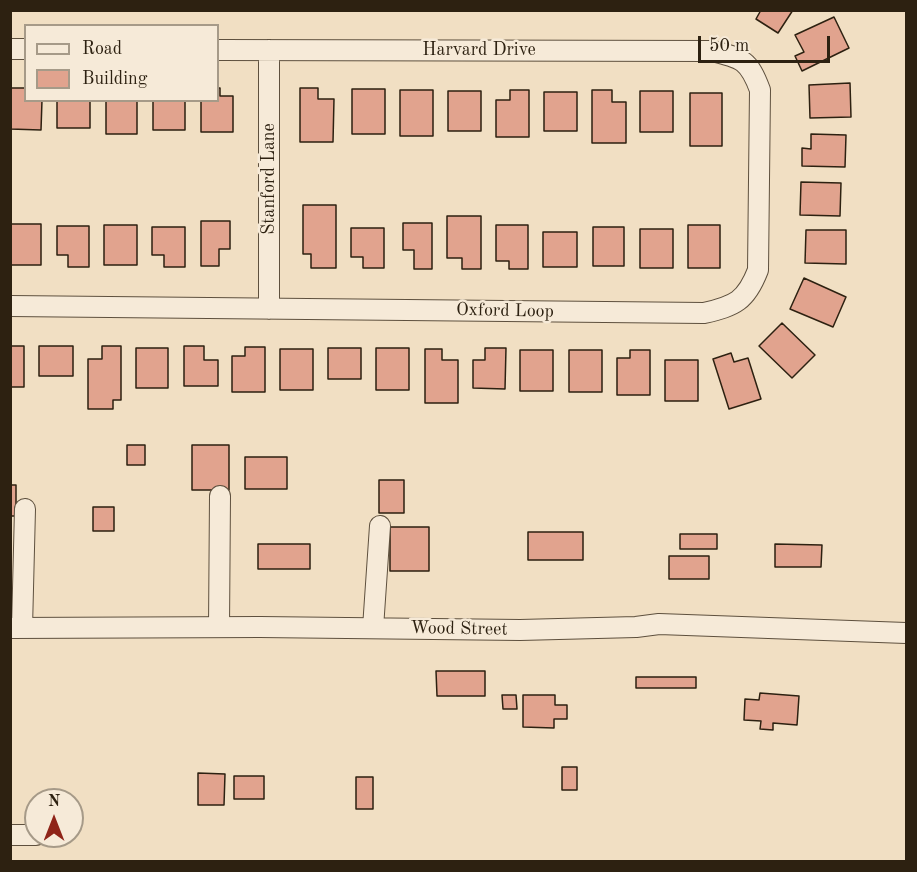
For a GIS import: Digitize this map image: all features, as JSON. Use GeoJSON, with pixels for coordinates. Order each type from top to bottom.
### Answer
{"type":"FeatureCollection","features":[{"type":"Feature","properties":{"kind":"street","name":"Harvard Drive"},"geometry":{"type":"LineString","coordinates":[[219,50],[712,51],[739,57]]}},
{"type":"Feature","properties":{"kind":"street","name":"Stanford Lane"},"geometry":{"type":"LineString","coordinates":[[269,50],[269,309]]}},
{"type":"Feature","properties":{"kind":"street","name":"Oxford Loop"},"geometry":{"type":"LineString","coordinates":[[10,306],[704,313],[731,307],[750,291],[758,270],[760,90],[753,70],[739,57]]}},
{"type":"Feature","properties":{"kind":"street"},"geometry":{"type":"LineString","coordinates":[[219,627],[220,496]]}},
{"type":"Feature","properties":{"kind":"street"},"geometry":{"type":"LineString","coordinates":[[16,628],[25,509]]}},
{"type":"Feature","properties":{"kind":"street"},"geometry":{"type":"LineString","coordinates":[[373,628],[380,526]]}},
{"type":"Feature","properties":{"kind":"street","name":"Wood Street"},"geometry":{"type":"LineString","coordinates":[[16,628],[219,627],[520,630],[680,624],[906,633]]}},
{"type":"Feature","properties":{"kind":"building"},"geometry":{"type":"Polygon","coordinates":[[[761,10],[793,10],[778,33],[756,19],[761,10]]]}},
{"type":"Feature","properties":{"kind":"building"},"geometry":{"type":"Polygon","coordinates":[[[834,17],[849,48],[802,71],[795,56],[804,52],[795,35],[834,17]]]}},
{"type":"Feature","properties":{"kind":"building"},"geometry":{"type":"Polygon","coordinates":[[[850,83],[851,117],[810,118],[809,85],[850,83]]]}},
{"type":"Feature","properties":{"kind":"building"},"geometry":{"type":"Polygon","coordinates":[[[10,88],[24,88],[24,102],[42,102],[41,130],[10,129],[10,88]]]}},
{"type":"Feature","properties":{"kind":"building"},"geometry":{"type":"Polygon","coordinates":[[[219,88],[220,96],[233,96],[233,132],[201,132],[201,102],[219,102],[219,88]]]}},
{"type":"Feature","properties":{"kind":"building"},"geometry":{"type":"Polygon","coordinates":[[[300,88],[318,88],[318,99],[334,99],[333,142],[300,142],[300,88]]]}},
{"type":"Feature","properties":{"kind":"building"},"geometry":{"type":"Polygon","coordinates":[[[352,89],[385,89],[385,134],[352,134],[352,89]]]}},
{"type":"Feature","properties":{"kind":"building"},"geometry":{"type":"Polygon","coordinates":[[[400,90],[433,90],[433,136],[400,136],[400,90]]]}},
{"type":"Feature","properties":{"kind":"building"},"geometry":{"type":"Polygon","coordinates":[[[510,90],[529,90],[529,137],[496,137],[496,100],[510,100],[510,90]]]}},
{"type":"Feature","properties":{"kind":"building"},"geometry":{"type":"Polygon","coordinates":[[[592,90],[612,90],[612,102],[626,102],[626,143],[592,143],[592,90]]]}},
{"type":"Feature","properties":{"kind":"building"},"geometry":{"type":"Polygon","coordinates":[[[448,91],[481,91],[481,131],[448,131],[448,91]]]}},
{"type":"Feature","properties":{"kind":"building"},"geometry":{"type":"Polygon","coordinates":[[[640,91],[673,91],[673,132],[640,132],[640,91]]]}},
{"type":"Feature","properties":{"kind":"building"},"geometry":{"type":"Polygon","coordinates":[[[544,92],[577,92],[577,131],[544,131],[544,92]]]}},
{"type":"Feature","properties":{"kind":"building"},"geometry":{"type":"Polygon","coordinates":[[[690,93],[722,93],[722,146],[690,146],[690,93]]]}},
{"type":"Feature","properties":{"kind":"building"},"geometry":{"type":"Polygon","coordinates":[[[57,102],[90,102],[90,128],[57,128],[57,102]]]}},
{"type":"Feature","properties":{"kind":"building"},"geometry":{"type":"Polygon","coordinates":[[[106,102],[137,102],[137,134],[106,134],[106,102]]]}},
{"type":"Feature","properties":{"kind":"building"},"geometry":{"type":"Polygon","coordinates":[[[153,102],[185,102],[185,130],[153,130],[153,102]]]}},
{"type":"Feature","properties":{"kind":"building"},"geometry":{"type":"Polygon","coordinates":[[[811,134],[846,135],[845,167],[802,166],[802,148],[811,149],[811,134]]]}},
{"type":"Feature","properties":{"kind":"building"},"geometry":{"type":"Polygon","coordinates":[[[801,182],[841,183],[840,216],[800,215],[801,182]]]}},
{"type":"Feature","properties":{"kind":"building"},"geometry":{"type":"Polygon","coordinates":[[[303,205],[336,205],[336,268],[311,268],[311,254],[303,254],[303,205]]]}},
{"type":"Feature","properties":{"kind":"building"},"geometry":{"type":"Polygon","coordinates":[[[447,216],[481,216],[481,269],[462,269],[462,258],[447,258],[447,216]]]}},
{"type":"Feature","properties":{"kind":"building"},"geometry":{"type":"Polygon","coordinates":[[[201,221],[230,221],[230,249],[219,249],[219,266],[201,266],[201,221]]]}},
{"type":"Feature","properties":{"kind":"building"},"geometry":{"type":"Polygon","coordinates":[[[403,223],[432,223],[432,269],[414,269],[414,250],[403,250],[403,223]]]}},
{"type":"Feature","properties":{"kind":"building"},"geometry":{"type":"Polygon","coordinates":[[[10,224],[41,224],[41,265],[10,265],[10,224]]]}},
{"type":"Feature","properties":{"kind":"building"},"geometry":{"type":"Polygon","coordinates":[[[104,225],[137,225],[137,265],[104,265],[104,225]]]}},
{"type":"Feature","properties":{"kind":"building"},"geometry":{"type":"Polygon","coordinates":[[[496,225],[528,225],[528,269],[509,269],[509,261],[496,261],[496,225]]]}},
{"type":"Feature","properties":{"kind":"building"},"geometry":{"type":"Polygon","coordinates":[[[688,225],[720,225],[720,268],[688,268],[688,225]]]}},
{"type":"Feature","properties":{"kind":"building"},"geometry":{"type":"Polygon","coordinates":[[[57,226],[89,226],[89,267],[68,267],[68,255],[57,255],[57,226]]]}},
{"type":"Feature","properties":{"kind":"building"},"geometry":{"type":"Polygon","coordinates":[[[152,227],[185,227],[185,267],[164,267],[164,255],[152,255],[152,227]]]}},
{"type":"Feature","properties":{"kind":"building"},"geometry":{"type":"Polygon","coordinates":[[[593,227],[624,227],[624,266],[593,266],[593,227]]]}},
{"type":"Feature","properties":{"kind":"building"},"geometry":{"type":"Polygon","coordinates":[[[351,228],[384,228],[384,268],[363,268],[363,257],[351,257],[351,228]]]}},
{"type":"Feature","properties":{"kind":"building"},"geometry":{"type":"Polygon","coordinates":[[[640,229],[673,229],[673,268],[640,268],[640,229]]]}},
{"type":"Feature","properties":{"kind":"building"},"geometry":{"type":"Polygon","coordinates":[[[806,230],[846,230],[846,264],[805,263],[806,230]]]}},
{"type":"Feature","properties":{"kind":"building"},"geometry":{"type":"Polygon","coordinates":[[[543,232],[577,232],[577,267],[543,267],[543,232]]]}},
{"type":"Feature","properties":{"kind":"building"},"geometry":{"type":"Polygon","coordinates":[[[804,278],[846,297],[833,327],[790,309],[804,278]]]}},
{"type":"Feature","properties":{"kind":"building"},"geometry":{"type":"Polygon","coordinates":[[[782,323],[815,355],[792,378],[759,346],[782,323]]]}},
{"type":"Feature","properties":{"kind":"building"},"geometry":{"type":"Polygon","coordinates":[[[10,346],[24,346],[24,387],[10,387],[10,346]]]}},
{"type":"Feature","properties":{"kind":"building"},"geometry":{"type":"Polygon","coordinates":[[[39,346],[73,346],[73,376],[39,376],[39,346]]]}},
{"type":"Feature","properties":{"kind":"building"},"geometry":{"type":"Polygon","coordinates":[[[102,346],[121,346],[121,400],[113,400],[113,409],[88,409],[88,359],[102,359],[102,346]]]}},
{"type":"Feature","properties":{"kind":"building"},"geometry":{"type":"Polygon","coordinates":[[[184,346],[204,346],[204,360],[218,360],[218,386],[184,386],[184,346]]]}},
{"type":"Feature","properties":{"kind":"building"},"geometry":{"type":"Polygon","coordinates":[[[245,347],[265,347],[265,392],[232,392],[232,356],[245,356],[245,347]]]}},
{"type":"Feature","properties":{"kind":"building"},"geometry":{"type":"Polygon","coordinates":[[[136,348],[168,348],[168,388],[136,388],[136,348]]]}},
{"type":"Feature","properties":{"kind":"building"},"geometry":{"type":"Polygon","coordinates":[[[328,348],[361,348],[361,379],[328,379],[328,348]]]}},
{"type":"Feature","properties":{"kind":"building"},"geometry":{"type":"Polygon","coordinates":[[[376,348],[409,348],[409,390],[376,390],[376,348]]]}},
{"type":"Feature","properties":{"kind":"building"},"geometry":{"type":"Polygon","coordinates":[[[485,348],[506,348],[505,389],[473,388],[473,360],[485,360],[485,348]]]}},
{"type":"Feature","properties":{"kind":"building"},"geometry":{"type":"Polygon","coordinates":[[[280,349],[313,349],[313,390],[280,390],[280,349]]]}},
{"type":"Feature","properties":{"kind":"building"},"geometry":{"type":"Polygon","coordinates":[[[425,349],[442,349],[442,360],[458,360],[458,403],[425,403],[425,349]]]}},
{"type":"Feature","properties":{"kind":"building"},"geometry":{"type":"Polygon","coordinates":[[[520,350],[553,350],[553,391],[520,391],[520,350]]]}},
{"type":"Feature","properties":{"kind":"building"},"geometry":{"type":"Polygon","coordinates":[[[569,350],[602,350],[602,392],[569,392],[569,350]]]}},
{"type":"Feature","properties":{"kind":"building"},"geometry":{"type":"Polygon","coordinates":[[[630,350],[650,350],[650,395],[617,395],[617,358],[630,358],[630,350]]]}},
{"type":"Feature","properties":{"kind":"building"},"geometry":{"type":"Polygon","coordinates":[[[731,353],[734,362],[748,358],[761,399],[729,409],[713,359],[731,353]]]}},
{"type":"Feature","properties":{"kind":"building"},"geometry":{"type":"Polygon","coordinates":[[[665,360],[698,360],[698,401],[665,401],[665,360]]]}},
{"type":"Feature","properties":{"kind":"building"},"geometry":{"type":"Polygon","coordinates":[[[127,445],[145,445],[145,465],[127,465],[127,445]]]}},
{"type":"Feature","properties":{"kind":"building"},"geometry":{"type":"Polygon","coordinates":[[[192,445],[229,445],[229,490],[192,490],[192,445]]]}},
{"type":"Feature","properties":{"kind":"building"},"geometry":{"type":"Polygon","coordinates":[[[245,457],[287,457],[287,489],[245,489],[245,457]]]}},
{"type":"Feature","properties":{"kind":"building"},"geometry":{"type":"Polygon","coordinates":[[[379,480],[404,480],[404,513],[379,513],[379,480]]]}},
{"type":"Feature","properties":{"kind":"building"},"geometry":{"type":"Polygon","coordinates":[[[10,485],[16,485],[16,516],[10,516],[10,485]]]}},
{"type":"Feature","properties":{"kind":"building"},"geometry":{"type":"Polygon","coordinates":[[[93,507],[114,507],[114,531],[93,531],[93,507]]]}},
{"type":"Feature","properties":{"kind":"building"},"geometry":{"type":"Polygon","coordinates":[[[390,527],[429,527],[429,571],[390,571],[390,527]]]}},
{"type":"Feature","properties":{"kind":"building"},"geometry":{"type":"Polygon","coordinates":[[[528,532],[583,532],[583,560],[528,560],[528,532]]]}},
{"type":"Feature","properties":{"kind":"building"},"geometry":{"type":"Polygon","coordinates":[[[680,534],[717,534],[717,549],[680,549],[680,534]]]}},
{"type":"Feature","properties":{"kind":"building"},"geometry":{"type":"Polygon","coordinates":[[[258,544],[310,544],[310,569],[258,569],[258,544]]]}},
{"type":"Feature","properties":{"kind":"building"},"geometry":{"type":"Polygon","coordinates":[[[775,544],[822,545],[821,567],[775,567],[775,544]]]}},
{"type":"Feature","properties":{"kind":"building"},"geometry":{"type":"Polygon","coordinates":[[[669,556],[709,556],[709,579],[669,579],[669,556]]]}},
{"type":"Feature","properties":{"kind":"building"},"geometry":{"type":"Polygon","coordinates":[[[436,671],[485,671],[485,696],[437,696],[436,671]]]}},
{"type":"Feature","properties":{"kind":"building"},"geometry":{"type":"Polygon","coordinates":[[[636,677],[696,677],[696,688],[636,688],[636,677]]]}},
{"type":"Feature","properties":{"kind":"building"},"geometry":{"type":"Polygon","coordinates":[[[760,693],[799,696],[797,725],[773,723],[773,730],[760,729],[761,721],[744,720],[745,699],[759,700],[760,693]]]}},
{"type":"Feature","properties":{"kind":"building"},"geometry":{"type":"Polygon","coordinates":[[[502,695],[516,695],[517,709],[503,709],[502,695]]]}},
{"type":"Feature","properties":{"kind":"building"},"geometry":{"type":"Polygon","coordinates":[[[523,695],[555,695],[555,705],[567,705],[567,719],[554,719],[554,728],[523,727],[523,695]]]}},
{"type":"Feature","properties":{"kind":"building"},"geometry":{"type":"Polygon","coordinates":[[[562,767],[577,767],[577,790],[562,790],[562,767]]]}},
{"type":"Feature","properties":{"kind":"building"},"geometry":{"type":"Polygon","coordinates":[[[198,773],[225,774],[224,805],[198,805],[198,773]]]}},
{"type":"Feature","properties":{"kind":"building"},"geometry":{"type":"Polygon","coordinates":[[[234,776],[264,776],[264,799],[234,799],[234,776]]]}},
{"type":"Feature","properties":{"kind":"building"},"geometry":{"type":"Polygon","coordinates":[[[356,777],[373,777],[373,809],[356,809],[356,777]]]}}]}
